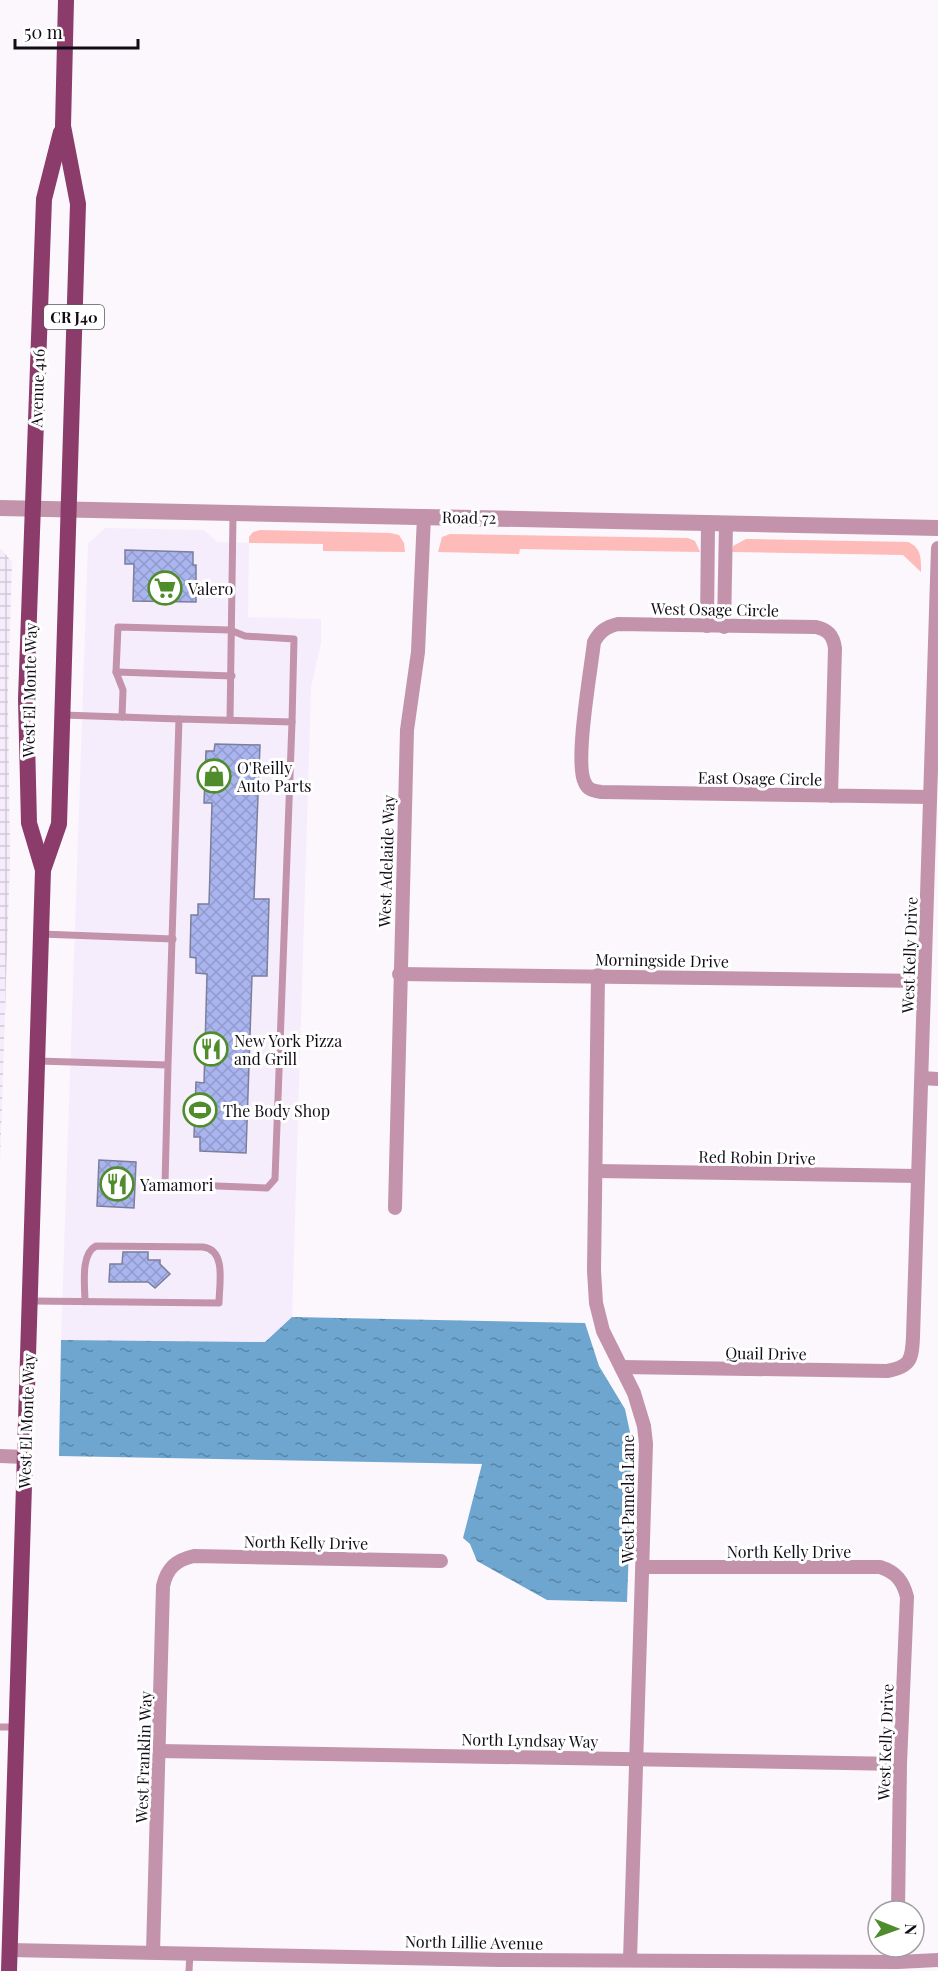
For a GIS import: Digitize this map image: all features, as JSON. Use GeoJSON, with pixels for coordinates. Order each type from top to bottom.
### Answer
{"type":"FeatureCollection","features":[{"type":"Feature","properties":{"kind":"main road","name":"Avenue 416"},"geometry":{"type":"LineString","coordinates":[[66,0],[63,126],[78,204],[69,510]]}},
{"type":"Feature","properties":{"kind":"main road","name":"Avenue 416"},"geometry":{"type":"LineString","coordinates":[[33,509],[44,200],[63,126]]}},
{"type":"Feature","properties":{"kind":"main road","name":"West El Monte Way"},"geometry":{"type":"LineString","coordinates":[[33,509],[26,699],[29,823],[43,870]]}},
{"type":"Feature","properties":{"kind":"main road","name":"West El Monte Way"},"geometry":{"type":"LineString","coordinates":[[9,1971],[5,1950],[8,1727],[25,1457],[43,870],[59,824],[69,510]]}},
{"type":"Feature","properties":{"kind":"street","name":"Road 72"},"geometry":{"type":"LineString","coordinates":[[0,508],[938,528]]}},
{"type":"Feature","properties":{"kind":"street","name":"West Adelaide Way"},"geometry":{"type":"LineString","coordinates":[[395,1208],[399,974],[407,730],[418,651],[424,516]]}},
{"type":"Feature","properties":{"kind":"street"},"geometry":{"type":"LineString","coordinates":[[707,626],[708,523]]}},
{"type":"Feature","properties":{"kind":"street"},"geometry":{"type":"LineString","coordinates":[[724,627],[726,524]]}},
{"type":"Feature","properties":{"kind":"street","name":"West Kelly Drive"},"geometry":{"type":"LineString","coordinates":[[909,1362],[913,1351],[938,548]]}},
{"type":"Feature","properties":{"kind":"street","name":"West Osage Circle"},"geometry":{"type":"LineString","coordinates":[[590,790],[581,774],[582,733],[594,642],[608,627],[618,624],[816,627],[831,634],[835,648],[831,796]]}},
{"type":"Feature","properties":{"kind":"street","name":"East Osage Circle"},"geometry":{"type":"LineString","coordinates":[[590,790],[930,797]]}},
{"type":"Feature","properties":{"kind":"street","name":"Morningside Drive"},"geometry":{"type":"LineString","coordinates":[[399,974],[924,981]]}},
{"type":"Feature","properties":{"kind":"street","name":"West Pamela Lane"},"geometry":{"type":"LineString","coordinates":[[598,975],[594,1271],[596,1303],[603,1331],[634,1393],[646,1444],[630,1960]]}},
{"type":"Feature","properties":{"kind":"street"},"geometry":{"type":"LineString","coordinates":[[922,1078],[938,1079]]}},
{"type":"Feature","properties":{"kind":"street","name":"Red Robin Drive"},"geometry":{"type":"LineString","coordinates":[[596,1171],[918,1176]]}},
{"type":"Feature","properties":{"kind":"street","name":"Quail Drive"},"geometry":{"type":"LineString","coordinates":[[621,1367],[887,1371],[900,1369],[909,1362]]}},
{"type":"Feature","properties":{"kind":"street"},"geometry":{"type":"LineString","coordinates":[[0,1456],[25,1457]]}},
{"type":"Feature","properties":{"kind":"street","name":"North Kelly Drive"},"geometry":{"type":"LineString","coordinates":[[173,1565],[194,1556],[441,1561]]}},
{"type":"Feature","properties":{"kind":"street","name":"West Franklin Way"},"geometry":{"type":"LineString","coordinates":[[153,1952],[163,1586],[166,1575],[173,1565]]}},
{"type":"Feature","properties":{"kind":"street","name":"North Kelly Drive"},"geometry":{"type":"LineString","coordinates":[[643,1567],[880,1567],[897,1576]]}},
{"type":"Feature","properties":{"kind":"street","name":"West Kelly Drive"},"geometry":{"type":"LineString","coordinates":[[897,1576],[904,1586],[907,1597],[900,1764],[898,1899]]}},
{"type":"Feature","properties":{"kind":"street","name":"North Lyndsay Way"},"geometry":{"type":"LineString","coordinates":[[160,1751],[900,1764]]}},
{"type":"Feature","properties":{"kind":"street","name":"North Lillie Avenue"},"geometry":{"type":"LineString","coordinates":[[5,1950],[190,1953],[499,1965],[630,1960],[898,1962],[938,1960]]}},
{"type":"Feature","properties":{"kind":"lane"},"geometry":{"type":"LineString","coordinates":[[230,720],[232,512]]}},
{"type":"Feature","properties":{"kind":"lane"},"geometry":{"type":"LineString","coordinates":[[122,717],[123,690],[116,672],[117,627],[230,630],[245,636],[294,639],[275,1179],[267,1188],[165,1184],[179,719]]}},
{"type":"Feature","properties":{"kind":"lane"},"geometry":{"type":"LineString","coordinates":[[116,672],[232,676]]}},
{"type":"Feature","properties":{"kind":"lane"},"geometry":{"type":"LineString","coordinates":[[63,715],[292,722]]}},
{"type":"Feature","properties":{"kind":"lane"},"geometry":{"type":"LineString","coordinates":[[41,934],[172,939]]}},
{"type":"Feature","properties":{"kind":"lane"},"geometry":{"type":"LineString","coordinates":[[38,1061],[168,1065]]}},
{"type":"Feature","properties":{"kind":"lane"},"geometry":{"type":"LineString","coordinates":[[30,1301],[85,1302],[219,1303],[218,1257],[212,1250],[202,1247],[96,1246],[90,1250],[86,1258],[85,1302]]}},
{"type":"Feature","properties":{"kind":"lane"},"geometry":{"type":"LineString","coordinates":[[189,1971],[190,1953]]}},
{"type":"Feature","properties":{"kind":"shaded area"},"geometry":{"type":"Polygon","coordinates":[[[105,528],[204,530],[217,542],[249,543],[248,617],[321,619],[321,643],[311,687],[292,1317],[265,1342],[61,1340],[88,544],[105,528]]]}},
{"type":"Feature","properties":{"kind":"shaded area"},"geometry":{"type":"Polygon","coordinates":[[[260,530],[390,533],[399,535],[404,543],[405,552],[323,551],[323,544],[249,543],[249,537],[253,532],[260,530]]]}},
{"type":"Feature","properties":{"kind":"shaded area"},"geometry":{"type":"Polygon","coordinates":[[[450,534],[688,538],[695,541],[700,552],[520,549],[519,554],[438,552],[442,537],[450,534]]]}},
{"type":"Feature","properties":{"kind":"shaded area"},"geometry":{"type":"Polygon","coordinates":[[[746,539],[908,542],[913,544],[918,551],[921,558],[921,572],[903,555],[732,552],[733,546],[746,539]]]}},
{"type":"Feature","properties":{"kind":"shaded area"},"geometry":{"type":"Polygon","coordinates":[[[0,548],[12,562],[8,694],[10,859],[0,1166],[0,548]]]}},
{"type":"Feature","properties":{"kind":"water"},"geometry":{"type":"Polygon","coordinates":[[[292,1317],[585,1323],[599,1366],[625,1409],[631,1437],[627,1602],[547,1600],[477,1561],[470,1544],[463,1538],[482,1464],[59,1456],[61,1340],[265,1342],[292,1317]]]}},
{"type":"Feature","properties":{"kind":"building","name":"Valero"},"geometry":{"type":"Polygon","coordinates":[[[125,550],[193,552],[193,565],[196,565],[196,602],[133,601],[134,564],[125,564],[125,550]]]}},
{"type":"Feature","properties":{"kind":"building"},"geometry":{"type":"Polygon","coordinates":[[[215,744],[260,745],[254,899],[269,899],[267,976],[252,976],[246,1153],[200,1151],[200,1137],[194,1137],[196,1082],[204,1083],[207,974],[196,973],[196,958],[190,957],[191,915],[198,915],[198,904],[209,904],[212,803],[204,803],[206,751],[214,751],[215,744]]]}},
{"type":"Feature","properties":{"kind":"building","name":"Yamamori"},"geometry":{"type":"Polygon","coordinates":[[[99,1160],[136,1162],[134,1208],[97,1206],[99,1160]]]}},
{"type":"Feature","properties":{"kind":"building"},"geometry":{"type":"Polygon","coordinates":[[[123,1252],[148,1252],[148,1260],[160,1260],[160,1264],[170,1274],[155,1288],[148,1282],[109,1282],[110,1264],[122,1264],[123,1252]]]}},
{"type":"Feature","properties":{"kind":"place","name":"Valero"},"geometry":{"type":"Point","coordinates":[165,588]}},
{"type":"Feature","properties":{"kind":"place","name":"O'Reilly Auto Parts"},"geometry":{"type":"Point","coordinates":[214,776]}},
{"type":"Feature","properties":{"kind":"place","name":"New York Pizza and Grill"},"geometry":{"type":"Point","coordinates":[211,1049]}},
{"type":"Feature","properties":{"kind":"place","name":"The Body Shop"},"geometry":{"type":"Point","coordinates":[200,1110]}},
{"type":"Feature","properties":{"kind":"place","name":"Yamamori"},"geometry":{"type":"Point","coordinates":[117,1184]}}]}
